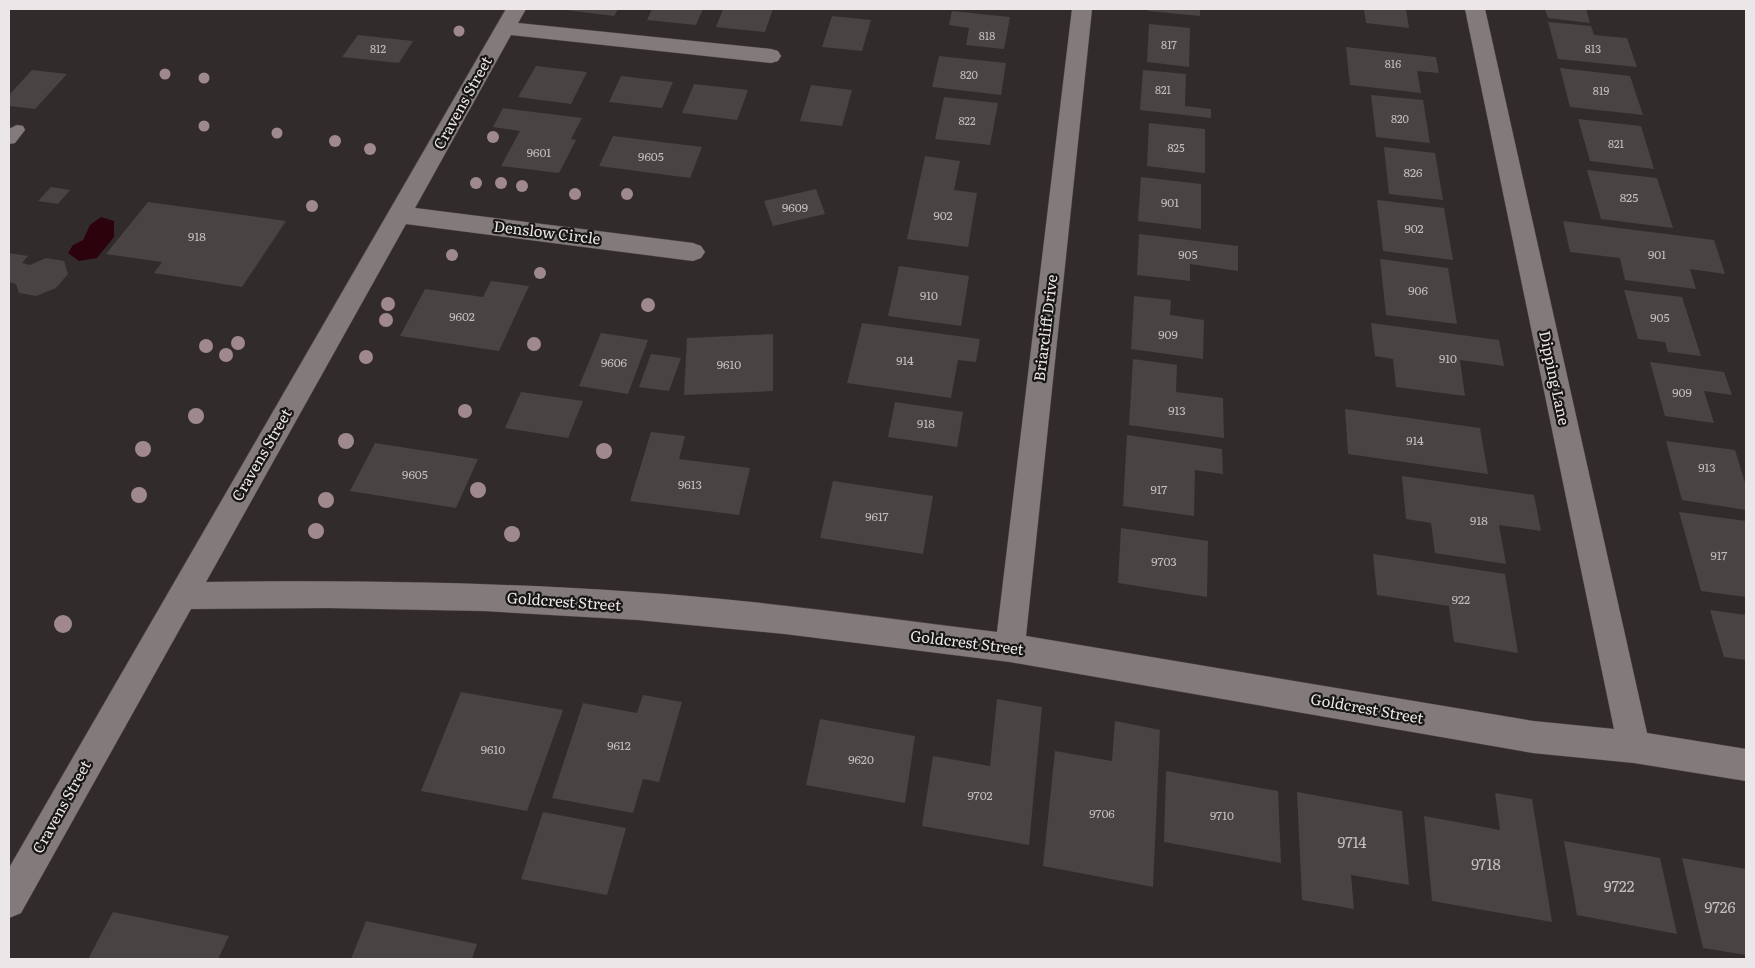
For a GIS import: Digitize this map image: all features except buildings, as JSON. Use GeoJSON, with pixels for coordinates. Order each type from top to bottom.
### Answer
{"type":"FeatureCollection","features":[{"type":"Feature","properties":{"kind":"street","name":"Briarcliff Drive"},"geometry":{"type":"LineString","coordinates":[[1010,648],[1082,9]]}},
{"type":"Feature","properties":{"kind":"street","name":"Dipping Lane"},"geometry":{"type":"LineString","coordinates":[[1475,9],[1634,748]]}},
{"type":"Feature","properties":{"kind":"street"},"geometry":{"type":"LineString","coordinates":[[511,18],[771,56]]}},
{"type":"Feature","properties":{"kind":"street","name":"Cravens Street"},"geometry":{"type":"LineString","coordinates":[[9,901],[511,18]]}},
{"type":"Feature","properties":{"kind":"street","name":"Denslow Circle"},"geometry":{"type":"LineString","coordinates":[[400,215],[693,252]]}},
{"type":"Feature","properties":{"kind":"street","name":"Goldcrest Street"},"geometry":{"type":"LineString","coordinates":[[181,596],[329,594],[474,596],[618,605],[784,620],[1010,648],[1533,737],[1634,748],[1746,764]]}},
{"type":"Feature","properties":{"kind":"shaded area"},"geometry":{"type":"Polygon","coordinates":[[[101,217],[114,221],[114,237],[97,258],[79,261],[68,253],[73,245],[83,240],[90,225],[101,217]]]}}]}
